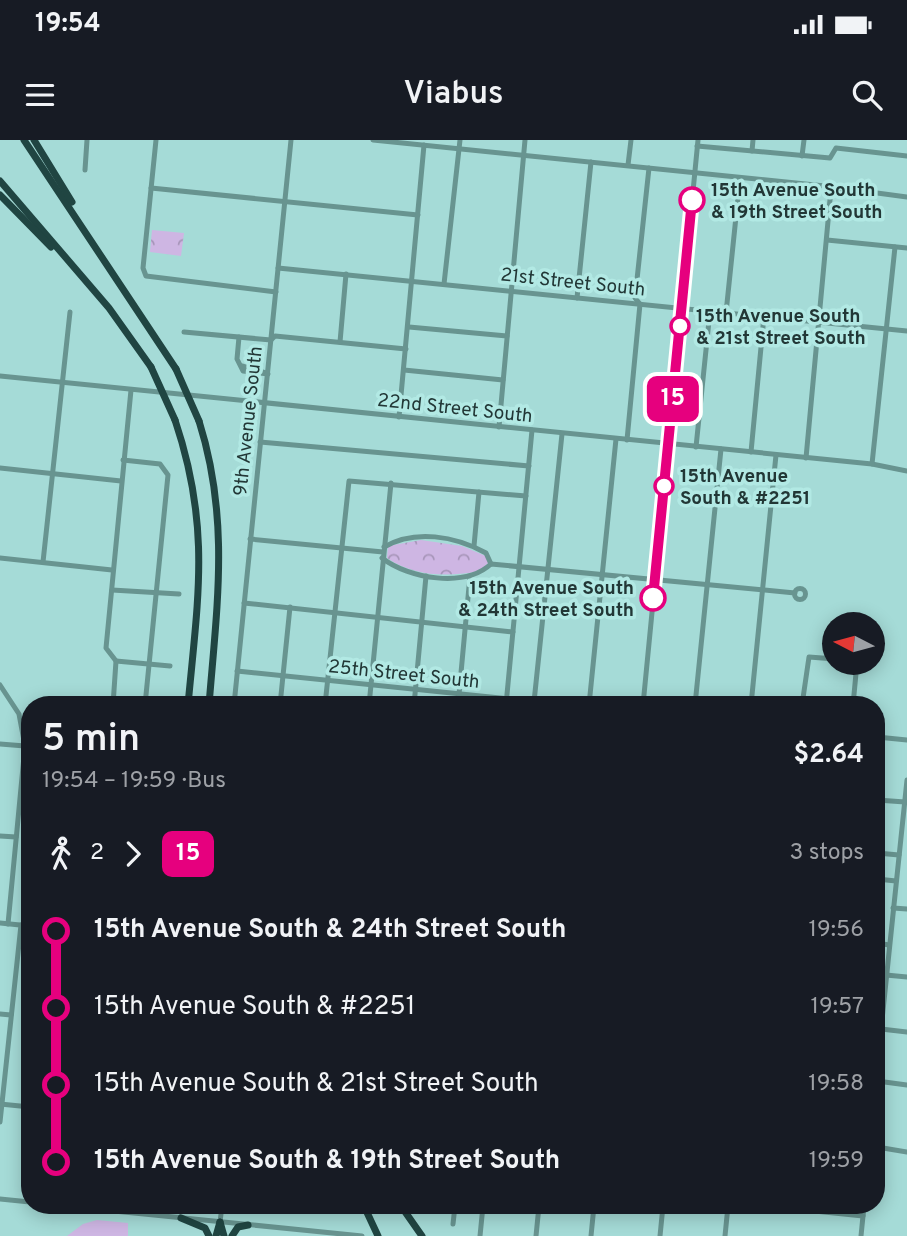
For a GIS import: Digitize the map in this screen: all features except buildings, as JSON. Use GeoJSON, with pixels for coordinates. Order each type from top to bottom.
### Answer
{"type":"FeatureCollection","features":[{"type":"Feature","properties":{"kind":"highway"},"geometry":{"type":"LineString","coordinates":[[24,140],[176,369],[199,421],[214,474],[219,511],[221,560],[210,696]]}},
{"type":"Feature","properties":{"kind":"highway"},"geometry":{"type":"LineString","coordinates":[[34,140],[127,296]]}},
{"type":"Feature","properties":{"kind":"highway"},"geometry":{"type":"LineString","coordinates":[[0,181],[110,308],[151,367],[175,420],[196,495],[200,529],[201,570],[187,696]]}},
{"type":"Feature","properties":{"kind":"highway"},"geometry":{"type":"LineString","coordinates":[[0,195],[110,308]]}},
{"type":"Feature","properties":{"kind":"highway"},"geometry":{"type":"LineString","coordinates":[[368,1214],[378,1236]]}},
{"type":"Feature","properties":{"kind":"highway"},"geometry":{"type":"LineString","coordinates":[[406,1214],[422,1236]]}},
{"type":"Feature","properties":{"kind":"highway"},"geometry":{"type":"LineString","coordinates":[[181,1218],[205,1228],[209,1236]]}},
{"type":"Feature","properties":{"kind":"highway"},"geometry":{"type":"LineString","coordinates":[[216,1236],[220,1222]]}},
{"type":"Feature","properties":{"kind":"highway"},"geometry":{"type":"LineString","coordinates":[[220,1222],[223,1236]]}},
{"type":"Feature","properties":{"kind":"highway"},"geometry":{"type":"LineString","coordinates":[[232,1236],[238,1227],[248,1225]]}},
{"type":"Feature","properties":{"kind":"street"},"geometry":{"type":"LineString","coordinates":[[85,170],[88,140]]}},
{"type":"Feature","properties":{"kind":"street"},"geometry":{"type":"LineString","coordinates":[[156,140],[143,268],[146,276],[154,280],[276,292]]}},
{"type":"Feature","properties":{"kind":"street","name":"9th Avenue South"},"geometry":{"type":"LineString","coordinates":[[235,696],[291,140]]}},
{"type":"Feature","properties":{"kind":"street"},"geometry":{"type":"LineString","coordinates":[[373,140],[628,165],[907,197]]}},
{"type":"Feature","properties":{"kind":"street"},"geometry":{"type":"LineString","coordinates":[[444,284],[460,140]]}},
{"type":"Feature","properties":{"kind":"street"},"geometry":{"type":"LineString","coordinates":[[499,428],[526,140]]}},
{"type":"Feature","properties":{"kind":"street"},"geometry":{"type":"LineString","coordinates":[[628,165],[631,140]]}},
{"type":"Feature","properties":{"kind":"street"},"geometry":{"type":"LineString","coordinates":[[752,151],[753,140]]}},
{"type":"Feature","properties":{"kind":"street"},"geometry":{"type":"LineString","coordinates":[[802,156],[804,140]]}},
{"type":"Feature","properties":{"kind":"street"},"geometry":{"type":"LineString","coordinates":[[644,696],[698,143],[830,158],[836,148],[907,156]]}},
{"type":"Feature","properties":{"kind":"street"},"geometry":{"type":"LineString","coordinates":[[399,417],[424,145]]}},
{"type":"Feature","properties":{"kind":"street"},"geometry":{"type":"LineString","coordinates":[[577,298],[591,162]]}},
{"type":"Feature","properties":{"kind":"street"},"geometry":{"type":"LineString","coordinates":[[627,440],[640,304],[635,298],[649,168]]}},
{"type":"Feature","properties":{"kind":"street"},"geometry":{"type":"LineString","coordinates":[[726,313],[740,178]]}},
{"type":"Feature","properties":{"kind":"street"},"geometry":{"type":"LineString","coordinates":[[151,188],[418,215]]}},
{"type":"Feature","properties":{"kind":"street"},"geometry":{"type":"LineString","coordinates":[[806,458],[831,188]]}},
{"type":"Feature","properties":{"kind":"street"},"geometry":{"type":"LineString","coordinates":[[827,240],[907,248]]}},
{"type":"Feature","properties":{"kind":"street"},"geometry":{"type":"LineString","coordinates":[[872,464],[895,247]]}},
{"type":"Feature","properties":{"kind":"street","name":"21st Street South"},"geometry":{"type":"LineString","coordinates":[[278,268],[907,331]]}},
{"type":"Feature","properties":{"kind":"street"},"geometry":{"type":"LineString","coordinates":[[340,342],[346,274]]}},
{"type":"Feature","properties":{"kind":"street"},"geometry":{"type":"LineString","coordinates":[[696,447],[710,311]]}},
{"type":"Feature","properties":{"kind":"street"},"geometry":{"type":"LineString","coordinates":[[43,562],[70,312]]}},
{"type":"Feature","properties":{"kind":"street"},"geometry":{"type":"LineString","coordinates":[[751,452],[764,316]]}},
{"type":"Feature","properties":{"kind":"street"},"geometry":{"type":"LineString","coordinates":[[409,327],[507,336]]}},
{"type":"Feature","properties":{"kind":"street"},"geometry":{"type":"LineString","coordinates":[[184,332],[271,340],[275,335],[406,349]]}},
{"type":"Feature","properties":{"kind":"street"},"geometry":{"type":"LineString","coordinates":[[239,337],[237,359],[242,366],[267,373]]}},
{"type":"Feature","properties":{"kind":"street"},"geometry":{"type":"LineString","coordinates":[[404,370],[503,380]]}},
{"type":"Feature","properties":{"kind":"street","name":"22nd Street South"},"geometry":{"type":"LineString","coordinates":[[0,376],[872,464],[907,471]]}},
{"type":"Feature","properties":{"kind":"street"},"geometry":{"type":"LineString","coordinates":[[114,696],[116,661],[106,648],[131,390]]}},
{"type":"Feature","properties":{"kind":"street"},"geometry":{"type":"LineString","coordinates":[[507,696],[532,430]]}},
{"type":"Feature","properties":{"kind":"street"},"geometry":{"type":"LineString","coordinates":[[535,696],[562,434]]}},
{"type":"Feature","properties":{"kind":"street"},"geometry":{"type":"LineString","coordinates":[[590,696],[616,439]]}},
{"type":"Feature","properties":{"kind":"street"},"geometry":{"type":"LineString","coordinates":[[260,442],[529,466]]}},
{"type":"Feature","properties":{"kind":"street"},"geometry":{"type":"LineString","coordinates":[[696,696],[721,449]]}},
{"type":"Feature","properties":{"kind":"street"},"geometry":{"type":"LineString","coordinates":[[752,696],[776,455]]}},
{"type":"Feature","properties":{"kind":"street"},"geometry":{"type":"LineString","coordinates":[[123,460],[160,464],[166,468],[168,475],[146,696]]}},
{"type":"Feature","properties":{"kind":"street"},"geometry":{"type":"LineString","coordinates":[[0,468],[121,481]]}},
{"type":"Feature","properties":{"kind":"street"},"geometry":{"type":"LineString","coordinates":[[327,696],[349,481],[526,496]]}},
{"type":"Feature","properties":{"kind":"street"},"geometry":{"type":"LineString","coordinates":[[370,696],[391,483]]}},
{"type":"Feature","properties":{"kind":"street"},"geometry":{"type":"LineString","coordinates":[[474,546],[479,492]]}},
{"type":"Feature","properties":{"kind":"street"},"geometry":{"type":"LineString","coordinates":[[250,539],[383,552],[398,540],[419,537],[474,546],[490,557],[491,564]]}},
{"type":"Feature","properties":{"kind":"street"},"geometry":{"type":"LineString","coordinates":[[383,552],[397,568],[426,576],[470,576],[491,564],[794,593]]}},
{"type":"Feature","properties":{"kind":"street"},"geometry":{"type":"LineString","coordinates":[[0,558],[112,570]]}},
{"type":"Feature","properties":{"kind":"street"},"geometry":{"type":"LineString","coordinates":[[415,696],[426,576]]}},
{"type":"Feature","properties":{"kind":"street"},"geometry":{"type":"LineString","coordinates":[[459,694],[470,576]]}},
{"type":"Feature","properties":{"kind":"street"},"geometry":{"type":"LineString","coordinates":[[112,590],[179,594]]}},
{"type":"Feature","properties":{"kind":"street"},"geometry":{"type":"LineString","coordinates":[[244,603],[513,632]]}},
{"type":"Feature","properties":{"kind":"street"},"geometry":{"type":"LineString","coordinates":[[281,696],[290,607]]}},
{"type":"Feature","properties":{"kind":"street"},"geometry":{"type":"LineString","coordinates":[[804,696],[807,659],[811,656],[822,657]]}},
{"type":"Feature","properties":{"kind":"street"},"geometry":{"type":"LineString","coordinates":[[116,661],[170,666]]}},
{"type":"Feature","properties":{"kind":"street","name":"25th Street South"},"geometry":{"type":"LineString","coordinates":[[237,671],[471,696]]}},
{"type":"Feature","properties":{"kind":"street"},"geometry":{"type":"LineString","coordinates":[[854,696],[856,676]]}},
{"type":"Feature","properties":{"kind":"street"},"geometry":{"type":"LineString","coordinates":[[0,685],[19,714],[21,725]]}},
{"type":"Feature","properties":{"kind":"street"},"geometry":{"type":"LineString","coordinates":[[885,738],[907,740]]}},
{"type":"Feature","properties":{"kind":"street"},"geometry":{"type":"LineString","coordinates":[[0,744],[21,746]]}},
{"type":"Feature","properties":{"kind":"street"},"geometry":{"type":"LineString","coordinates":[[885,981],[899,855],[904,840],[907,780]]}},
{"type":"Feature","properties":{"kind":"street"},"geometry":{"type":"LineString","coordinates":[[8,924],[21,786]]}},
{"type":"Feature","properties":{"kind":"street"},"geometry":{"type":"LineString","coordinates":[[885,801],[905,802]]}},
{"type":"Feature","properties":{"kind":"street"},"geometry":{"type":"LineString","coordinates":[[0,836],[16,837]]}},
{"type":"Feature","properties":{"kind":"street"},"geometry":{"type":"LineString","coordinates":[[885,854],[899,855]]}},
{"type":"Feature","properties":{"kind":"street"},"geometry":{"type":"LineString","coordinates":[[885,880],[896,881]]}},
{"type":"Feature","properties":{"kind":"street"},"geometry":{"type":"LineString","coordinates":[[893,908],[907,909]]}},
{"type":"Feature","properties":{"kind":"street"},"geometry":{"type":"LineString","coordinates":[[0,923],[20,925],[0,1122]]}},
{"type":"Feature","properties":{"kind":"street"},"geometry":{"type":"LineString","coordinates":[[885,944],[889,944]]}},
{"type":"Feature","properties":{"kind":"street"},"geometry":{"type":"LineString","coordinates":[[886,975],[907,977]]}},
{"type":"Feature","properties":{"kind":"street"},"geometry":{"type":"LineString","coordinates":[[0,1014],[11,1015]]}},
{"type":"Feature","properties":{"kind":"street"},"geometry":{"type":"LineString","coordinates":[[885,1029],[907,1031]]}},
{"type":"Feature","properties":{"kind":"street"},"geometry":{"type":"LineString","coordinates":[[885,1081],[907,1085]]}},
{"type":"Feature","properties":{"kind":"street"},"geometry":{"type":"LineString","coordinates":[[1,1104],[21,1106]]}},
{"type":"Feature","properties":{"kind":"street"},"geometry":{"type":"LineString","coordinates":[[885,1148],[907,1152]]}},
{"type":"Feature","properties":{"kind":"street"},"geometry":{"type":"LineString","coordinates":[[0,1199],[21,1201]]}},
{"type":"Feature","properties":{"kind":"street"},"geometry":{"type":"LineString","coordinates":[[142,1214],[362,1236]]}},
{"type":"Feature","properties":{"kind":"street"},"geometry":{"type":"LineString","coordinates":[[220,1222],[221,1214]]}},
{"type":"Feature","properties":{"kind":"street"},"geometry":{"type":"LineString","coordinates":[[453,1224],[454,1214]]}},
{"type":"Feature","properties":{"kind":"street"},"geometry":{"type":"LineString","coordinates":[[480,1236],[482,1214]]}},
{"type":"Feature","properties":{"kind":"street"},"geometry":{"type":"LineString","coordinates":[[536,1236],[538,1214]]}},
{"type":"Feature","properties":{"kind":"street"},"geometry":{"type":"LineString","coordinates":[[591,1236],[593,1214]]}},
{"type":"Feature","properties":{"kind":"street"},"geometry":{"type":"LineString","coordinates":[[660,1236],[662,1214]]}},
{"type":"Feature","properties":{"kind":"street"},"geometry":{"type":"LineString","coordinates":[[725,1236],[727,1214]]}},
{"type":"Feature","properties":{"kind":"street"},"geometry":{"type":"LineString","coordinates":[[844,1214],[863,1216],[861,1236]]}},
{"type":"Feature","properties":{"kind":"green space"},"geometry":{"type":"Polygon","coordinates":[[[152,230],[184,233],[181,256],[150,252],[152,230]]]}},
{"type":"Feature","properties":{"kind":"green space"},"geometry":{"type":"Polygon","coordinates":[[[421,540],[462,546],[488,557],[489,562],[481,571],[444,575],[409,569],[387,558],[388,546],[421,540]]]}},
{"type":"Feature","properties":{"kind":"green space"},"geometry":{"type":"Polygon","coordinates":[[[97,1220],[128,1223],[128,1236],[67,1236],[83,1224],[97,1220]]]}},
{"type":"Feature","properties":{"kind":"bus line","name":"15"},"geometry":{"type":"LineString","coordinates":[[653,598],[692,200]]}},
{"type":"Feature","properties":{"kind":"place","name":"15th Avenue South & 19th Street South"},"geometry":{"type":"Point","coordinates":[692,200]}},
{"type":"Feature","properties":{"kind":"place","name":"15th Avenue South & 21st Street South"},"geometry":{"type":"Point","coordinates":[680,326]}},
{"type":"Feature","properties":{"kind":"place","name":"15th Avenue South & #2251"},"geometry":{"type":"Point","coordinates":[664,486]}},
{"type":"Feature","properties":{"kind":"place","name":"15th Avenue South & 24th Street South"},"geometry":{"type":"Point","coordinates":[653,598]}}]}
